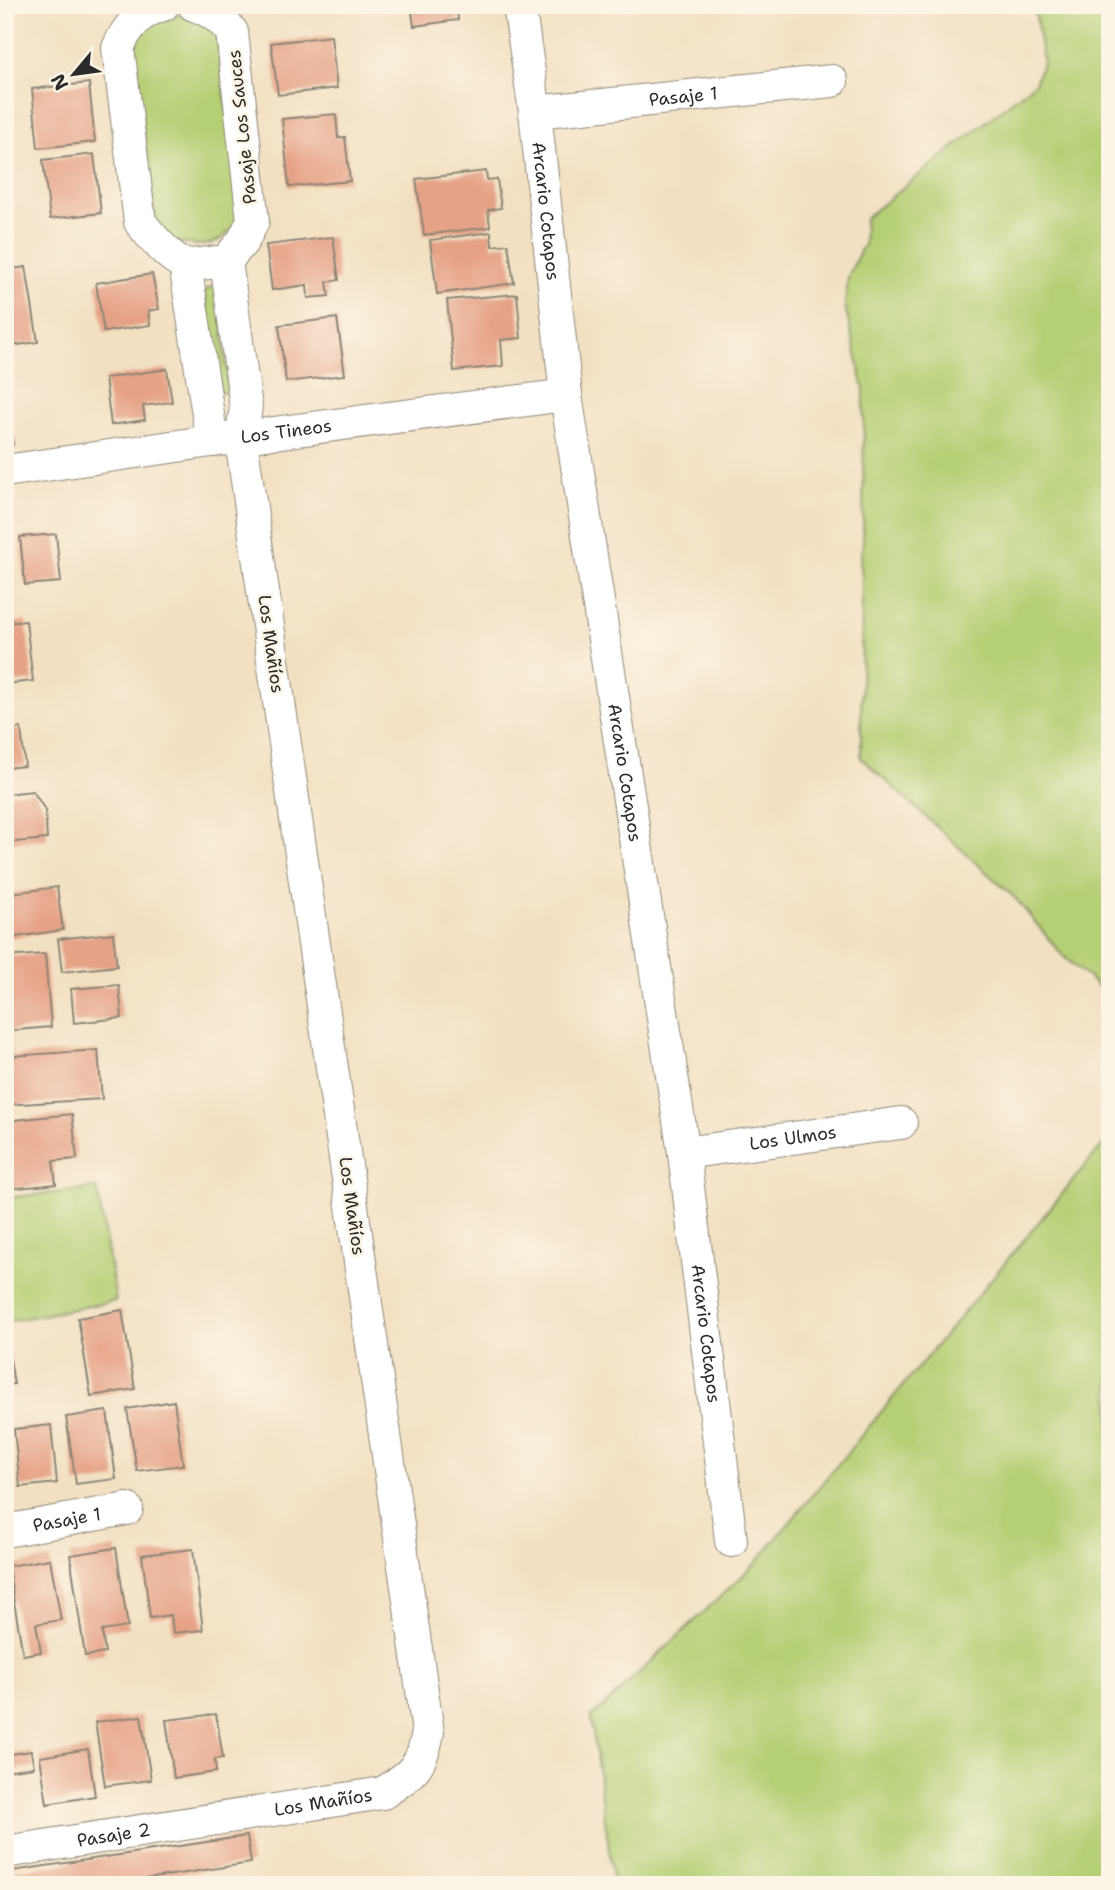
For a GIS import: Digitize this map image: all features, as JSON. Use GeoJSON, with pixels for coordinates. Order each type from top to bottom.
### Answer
{"type":"FeatureCollection","features":[{"type":"Feature","properties":{"kind":"street"},"geometry":{"type":"LineString","coordinates":[[163,5],[133,22],[118,48],[140,222],[166,251],[185,264],[226,261],[246,407],[227,440],[209,412],[185,264]]}},
{"type":"Feature","properties":{"kind":"street","name":"Pasaje Los Sauces"},"geometry":{"type":"LineString","coordinates":[[194,5],[221,19],[232,32],[253,221],[243,241],[226,261]]}},
{"type":"Feature","properties":{"kind":"street","name":"Arcario Cotapos"},"geometry":{"type":"LineString","coordinates":[[519,5],[536,112],[566,395],[684,1153],[731,1541]]}},
{"type":"Feature","properties":{"kind":"street","name":"Pasaje 1"},"geometry":{"type":"LineString","coordinates":[[536,112],[832,81]]}},
{"type":"Feature","properties":{"kind":"street","name":"Los Tineos"},"geometry":{"type":"LineString","coordinates":[[5,471],[566,395]]}},
{"type":"Feature","properties":{"kind":"street","name":"Los Mañíos"},"geometry":{"type":"LineString","coordinates":[[222,1819],[383,1793],[404,1780],[416,1768],[425,1751],[428,1732],[227,440]]}},
{"type":"Feature","properties":{"kind":"street","name":"Los Ulmos"},"geometry":{"type":"LineString","coordinates":[[684,1153],[901,1124]]}},
{"type":"Feature","properties":{"kind":"street","name":"Pasaje 1"},"geometry":{"type":"LineString","coordinates":[[5,1531],[127,1508]]}},
{"type":"Feature","properties":{"kind":"street","name":"Pasaje 2"},"geometry":{"type":"LineString","coordinates":[[5,1852],[222,1819]]}},
{"type":"Feature","properties":{"kind":"green space"},"geometry":{"type":"Polygon","coordinates":[[[1034,5],[1110,5],[1110,996],[1063,956],[1016,899],[861,758],[860,561],[863,543],[864,389],[845,306],[848,277],[864,246],[865,218],[1035,83],[1043,61],[1034,5]]]}},
{"type":"Feature","properties":{"kind":"green space"},"geometry":{"type":"Polygon","coordinates":[[[179,15],[215,24],[242,216],[226,235],[211,244],[203,245],[170,241],[156,222],[145,154],[134,41],[147,25],[179,15]]]}},
{"type":"Feature","properties":{"kind":"green space"},"geometry":{"type":"Polygon","coordinates":[[[213,286],[219,292],[229,392],[220,393],[204,291],[213,286]]]}},
{"type":"Feature","properties":{"kind":"green space"},"geometry":{"type":"Polygon","coordinates":[[[1110,1136],[1110,1885],[614,1885],[591,1718],[756,1563],[1110,1136]]]}},
{"type":"Feature","properties":{"kind":"green space"},"geometry":{"type":"Polygon","coordinates":[[[97,1188],[116,1301],[5,1322],[5,1198],[97,1188]]]}},
{"type":"Feature","properties":{"kind":"building"},"geometry":{"type":"Polygon","coordinates":[[[411,5],[477,5],[477,8],[457,10],[458,20],[414,26],[411,5]]]}},
{"type":"Feature","properties":{"kind":"building"},"geometry":{"type":"Polygon","coordinates":[[[331,36],[337,88],[278,95],[271,43],[331,36]]]}},
{"type":"Feature","properties":{"kind":"building"},"geometry":{"type":"Polygon","coordinates":[[[89,83],[95,142],[38,148],[32,89],[89,83]]]}},
{"type":"Feature","properties":{"kind":"building"},"geometry":{"type":"Polygon","coordinates":[[[336,114],[338,138],[345,137],[350,181],[289,187],[282,119],[336,114]]]}},
{"type":"Feature","properties":{"kind":"building"},"geometry":{"type":"Polygon","coordinates":[[[94,154],[101,213],[50,219],[43,160],[94,154]]]}},
{"type":"Feature","properties":{"kind":"building"},"geometry":{"type":"Polygon","coordinates":[[[486,171],[487,180],[497,179],[501,208],[488,210],[490,227],[424,235],[416,179],[486,171]]]}},
{"type":"Feature","properties":{"kind":"building"},"geometry":{"type":"Polygon","coordinates":[[[491,232],[492,246],[508,244],[514,283],[437,294],[430,240],[491,232]]]}},
{"type":"Feature","properties":{"kind":"building"},"geometry":{"type":"Polygon","coordinates":[[[333,237],[339,280],[327,282],[329,296],[308,298],[307,285],[272,290],[266,245],[333,237]]]}},
{"type":"Feature","properties":{"kind":"building"},"geometry":{"type":"Polygon","coordinates":[[[26,267],[38,342],[5,347],[5,270],[26,267]]]}},
{"type":"Feature","properties":{"kind":"building"},"geometry":{"type":"Polygon","coordinates":[[[152,274],[159,309],[148,311],[150,325],[104,332],[96,283],[152,274]]]}},
{"type":"Feature","properties":{"kind":"building"},"geometry":{"type":"Polygon","coordinates":[[[517,294],[521,338],[501,340],[503,366],[454,371],[447,300],[517,294]]]}},
{"type":"Feature","properties":{"kind":"building"},"geometry":{"type":"Polygon","coordinates":[[[337,318],[345,375],[286,382],[279,325],[337,318]]]}},
{"type":"Feature","properties":{"kind":"building"},"geometry":{"type":"Polygon","coordinates":[[[167,369],[172,402],[143,406],[145,420],[111,425],[105,378],[167,369]]]}},
{"type":"Feature","properties":{"kind":"building"},"geometry":{"type":"Polygon","coordinates":[[[5,396],[13,445],[5,446],[5,396]]]}},
{"type":"Feature","properties":{"kind":"building"},"geometry":{"type":"Polygon","coordinates":[[[56,534],[61,582],[25,585],[20,537],[56,534]]]}},
{"type":"Feature","properties":{"kind":"building"},"geometry":{"type":"Polygon","coordinates":[[[26,621],[33,681],[5,684],[5,623],[26,621]]]}},
{"type":"Feature","properties":{"kind":"building"},"geometry":{"type":"Polygon","coordinates":[[[21,728],[25,766],[5,768],[5,730],[21,728]]]}},
{"type":"Feature","properties":{"kind":"building"},"geometry":{"type":"Polygon","coordinates":[[[33,791],[45,810],[47,839],[5,843],[5,794],[33,791]]]}},
{"type":"Feature","properties":{"kind":"building"},"geometry":{"type":"Polygon","coordinates":[[[10,879],[12,893],[57,887],[63,930],[9,938],[7,926],[5,927],[5,880],[10,879]]]}},
{"type":"Feature","properties":{"kind":"building"},"geometry":{"type":"Polygon","coordinates":[[[113,933],[117,966],[62,972],[58,939],[113,933]]]}},
{"type":"Feature","properties":{"kind":"building"},"geometry":{"type":"Polygon","coordinates":[[[45,954],[51,1027],[5,1031],[5,957],[45,954]]]}},
{"type":"Feature","properties":{"kind":"building"},"geometry":{"type":"Polygon","coordinates":[[[119,985],[122,1018],[74,1023],[71,989],[119,985]]]}},
{"type":"Feature","properties":{"kind":"building"},"geometry":{"type":"Polygon","coordinates":[[[5,1037],[11,1037],[12,1056],[98,1050],[102,1099],[5,1105],[5,1037]]]}},
{"type":"Feature","properties":{"kind":"building"},"geometry":{"type":"Polygon","coordinates":[[[72,1114],[77,1159],[53,1161],[56,1184],[10,1189],[5,1121],[72,1114]]]}},
{"type":"Feature","properties":{"kind":"building"},"geometry":{"type":"Polygon","coordinates":[[[122,1310],[135,1389],[91,1396],[78,1318],[122,1310]]]}},
{"type":"Feature","properties":{"kind":"building"},"geometry":{"type":"Polygon","coordinates":[[[5,1340],[14,1384],[5,1385],[5,1340]]]}},
{"type":"Feature","properties":{"kind":"building"},"geometry":{"type":"Polygon","coordinates":[[[174,1401],[183,1465],[137,1471],[127,1409],[174,1401]]]}},
{"type":"Feature","properties":{"kind":"building"},"geometry":{"type":"Polygon","coordinates":[[[107,1411],[116,1479],[76,1484],[66,1417],[107,1411]]]}},
{"type":"Feature","properties":{"kind":"building"},"geometry":{"type":"Polygon","coordinates":[[[51,1425],[57,1483],[20,1487],[14,1429],[51,1425]]]}},
{"type":"Feature","properties":{"kind":"building"},"geometry":{"type":"Polygon","coordinates":[[[116,1548],[128,1627],[102,1631],[105,1653],[85,1656],[70,1555],[116,1548]]]}},
{"type":"Feature","properties":{"kind":"building"},"geometry":{"type":"Polygon","coordinates":[[[193,1549],[203,1630],[173,1633],[171,1615],[150,1618],[142,1555],[193,1549]]]}},
{"type":"Feature","properties":{"kind":"building"},"geometry":{"type":"Polygon","coordinates":[[[50,1559],[61,1620],[36,1624],[41,1652],[23,1655],[8,1566],[50,1559]]]}},
{"type":"Feature","properties":{"kind":"building"},"geometry":{"type":"Polygon","coordinates":[[[216,1714],[223,1758],[215,1759],[216,1772],[174,1778],[166,1720],[216,1714]]]}},
{"type":"Feature","properties":{"kind":"building"},"geometry":{"type":"Polygon","coordinates":[[[141,1716],[151,1780],[105,1786],[95,1722],[141,1716]]]}},
{"type":"Feature","properties":{"kind":"building"},"geometry":{"type":"Polygon","coordinates":[[[88,1749],[95,1796],[47,1804],[40,1757],[88,1749]]]}},
{"type":"Feature","properties":{"kind":"building"},"geometry":{"type":"Polygon","coordinates":[[[31,1751],[34,1767],[5,1771],[5,1755],[31,1751]]]}},
{"type":"Feature","properties":{"kind":"building"},"geometry":{"type":"Polygon","coordinates":[[[247,1836],[251,1863],[106,1885],[5,1885],[5,1872],[247,1836]]]}}]}
